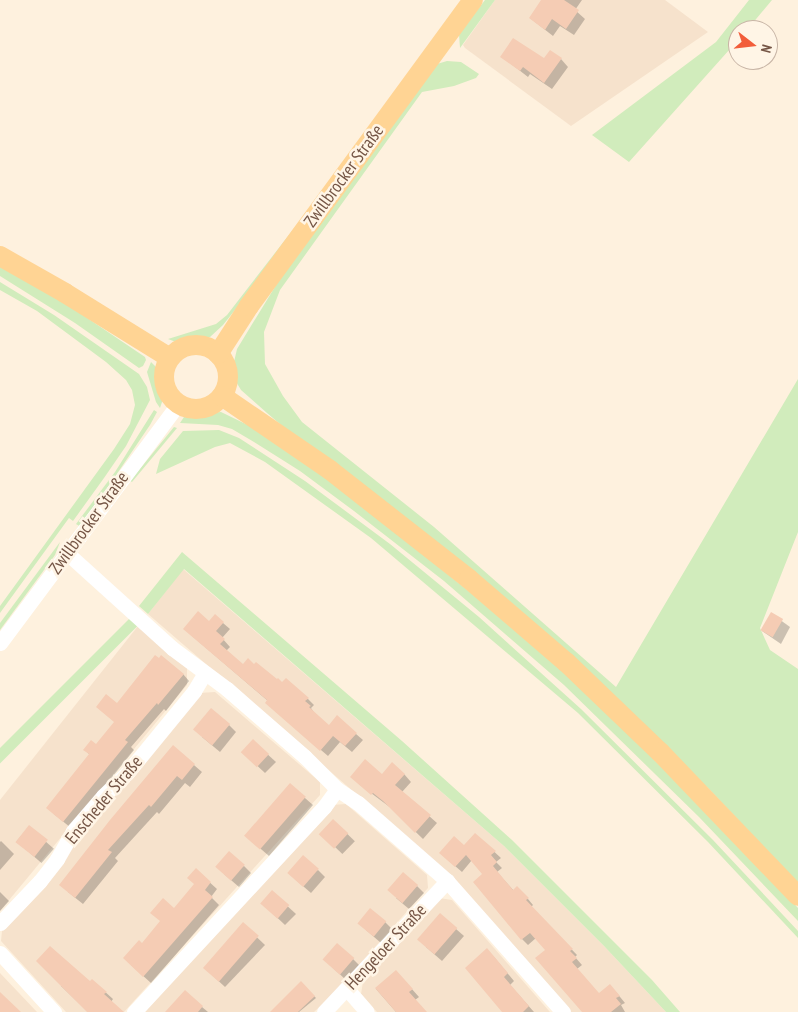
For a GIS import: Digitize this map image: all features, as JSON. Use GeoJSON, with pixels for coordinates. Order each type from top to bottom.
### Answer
{"type":"FeatureCollection","features":[{"type":"Feature","properties":{"kind":"main road","name":"Zwillbrocker Straße"},"geometry":{"type":"LineString","coordinates":[[218,354],[249,306],[473,0]]}},
{"type":"Feature","properties":{"kind":"main road"},"geometry":{"type":"LineString","coordinates":[[3,257],[65,292],[170,358]]}},
{"type":"Feature","properties":{"kind":"main road"},"geometry":{"type":"LineString","coordinates":[[193,345],[202,346],[218,354],[227,370],[228,379],[222,396],[206,408],[197,409],[178,404],[170,397],[166,388],[165,372],[170,358],[184,347],[193,345]]}},
{"type":"Feature","properties":{"kind":"main road"},"geometry":{"type":"LineString","coordinates":[[222,396],[330,470],[492,598],[566,662],[660,752],[798,896]]}},
{"type":"Feature","properties":{"kind":"street","name":"Zwillbrocker Straße"},"geometry":{"type":"LineString","coordinates":[[0,643],[178,404]]}},
{"type":"Feature","properties":{"kind":"street"},"geometry":{"type":"LineString","coordinates":[[67,554],[172,648],[227,690],[306,757],[337,789],[358,803],[447,881],[563,1012]]}},
{"type":"Feature","properties":{"kind":"street","name":"Enscheder Straße"},"geometry":{"type":"LineString","coordinates":[[0,923],[40,881],[57,859],[73,831],[103,796],[127,773],[194,691],[205,673]]}},
{"type":"Feature","properties":{"kind":"street"},"geometry":{"type":"LineString","coordinates":[[134,1012],[324,807],[337,789]]}},
{"type":"Feature","properties":{"kind":"street","name":"Hengeloer Straße"},"geometry":{"type":"LineString","coordinates":[[324,1012],[447,881]]}},
{"type":"Feature","properties":{"kind":"street"},"geometry":{"type":"LineString","coordinates":[[0,953],[54,1012]]}},
{"type":"Feature","properties":{"kind":"street"},"geometry":{"type":"LineString","coordinates":[[347,989],[367,1012]]}},
{"type":"Feature","properties":{"kind":"shaded area"},"geometry":{"type":"Polygon","coordinates":[[[495,0],[665,0],[708,32],[571,126],[463,45],[495,0]]]}},
{"type":"Feature","properties":{"kind":"shaded area"},"geometry":{"type":"Polygon","coordinates":[[[183,569],[504,846],[604,946],[666,1012],[570,1012],[391,824],[148,614],[183,569]]]}},
{"type":"Feature","properties":{"kind":"shaded area"},"geometry":{"type":"Polygon","coordinates":[[[138,626],[187,665],[187,685],[0,911],[0,800],[138,626]]]}},
{"type":"Feature","properties":{"kind":"shaded area"},"geometry":{"type":"Polygon","coordinates":[[[215,692],[320,782],[320,795],[124,1012],[66,1012],[1,941],[2,931],[43,884],[199,693],[215,692]]]}},
{"type":"Feature","properties":{"kind":"shaded area"},"geometry":{"type":"Polygon","coordinates":[[[346,804],[427,875],[428,888],[333,994],[314,1012],[144,1012],[332,805],[346,804]]]}},
{"type":"Feature","properties":{"kind":"shaded area"},"geometry":{"type":"Polygon","coordinates":[[[439,898],[452,900],[550,1012],[377,1012],[361,994],[363,982],[439,898]]]}},
{"type":"Feature","properties":{"kind":"shaded area"},"geometry":{"type":"Polygon","coordinates":[[[0,973],[37,1012],[0,1012],[0,973]]]}},
{"type":"Feature","properties":{"kind":"green space"},"geometry":{"type":"Polygon","coordinates":[[[485,0],[495,0],[460,48],[459,34],[485,0]]]}},
{"type":"Feature","properties":{"kind":"green space"},"geometry":{"type":"Polygon","coordinates":[[[749,0],[772,0],[755,20],[733,20],[749,0]]]}},
{"type":"Feature","properties":{"kind":"green space"},"geometry":{"type":"Polygon","coordinates":[[[728,27],[728,51],[629,162],[592,135],[716,42],[728,27]]]}},
{"type":"Feature","properties":{"kind":"green space"},"geometry":{"type":"Polygon","coordinates":[[[447,61],[461,62],[479,74],[476,78],[454,86],[422,92],[280,290],[264,332],[265,364],[283,396],[302,422],[434,527],[616,687],[798,379],[798,532],[760,628],[770,650],[798,669],[798,883],[708,788],[267,413],[241,390],[235,380],[234,362],[237,349],[284,272],[437,64],[447,61]]]}},
{"type":"Feature","properties":{"kind":"green space"},"geometry":{"type":"Polygon","coordinates":[[[326,187],[254,286],[223,325],[210,337],[176,342],[168,339],[216,324],[227,315],[326,187]]]}},
{"type":"Feature","properties":{"kind":"green space"},"geometry":{"type":"Polygon","coordinates":[[[0,264],[65,303],[145,357],[146,360],[143,366],[139,368],[75,323],[0,276],[0,264]]]}},
{"type":"Feature","properties":{"kind":"green space"},"geometry":{"type":"Polygon","coordinates":[[[0,282],[54,315],[139,374],[147,387],[150,400],[126,446],[104,478],[73,521],[69,518],[0,613],[0,606],[114,449],[130,424],[135,405],[132,390],[126,380],[106,362],[37,311],[0,290],[0,282]]]}},
{"type":"Feature","properties":{"kind":"green space"},"geometry":{"type":"Polygon","coordinates":[[[151,362],[158,369],[161,376],[164,396],[160,408],[156,402],[147,372],[151,362]]]}},
{"type":"Feature","properties":{"kind":"green space"},"geometry":{"type":"Polygon","coordinates":[[[154,410],[157,412],[150,425],[81,527],[76,524],[115,472],[154,410]]]}},
{"type":"Feature","properties":{"kind":"green space"},"geometry":{"type":"Polygon","coordinates":[[[221,412],[256,429],[321,472],[544,652],[726,830],[798,908],[798,921],[699,817],[564,685],[444,581],[300,471],[254,442],[232,429],[218,425],[180,423],[184,417],[194,414],[221,412]]]}},
{"type":"Feature","properties":{"kind":"green space"},"geometry":{"type":"Polygon","coordinates":[[[174,427],[177,428],[132,482],[130,481],[174,427]]]}},
{"type":"Feature","properties":{"kind":"green space"},"geometry":{"type":"Polygon","coordinates":[[[219,430],[239,438],[305,481],[390,544],[479,617],[581,709],[713,840],[798,931],[798,938],[708,842],[578,713],[371,538],[265,462],[230,443],[215,447],[156,474],[160,459],[183,431],[219,430]]]}},
{"type":"Feature","properties":{"kind":"green space"},"geometry":{"type":"Polygon","coordinates":[[[60,542],[55,555],[0,630],[0,623],[60,542]]]}},
{"type":"Feature","properties":{"kind":"green space"},"geometry":{"type":"Polygon","coordinates":[[[182,552],[402,741],[512,840],[652,980],[680,1012],[666,1012],[604,946],[504,846],[184,569],[148,614],[139,606],[182,552]]]}},
{"type":"Feature","properties":{"kind":"green space"},"geometry":{"type":"Polygon","coordinates":[[[130,618],[138,626],[0,764],[0,748],[130,618]]]}},
{"type":"Feature","properties":{"kind":"building"},"geometry":{"type":"Polygon","coordinates":[[[541,0],[564,0],[579,10],[566,29],[552,19],[545,30],[529,18],[541,0]]]}},
{"type":"Feature","properties":{"kind":"building"},"geometry":{"type":"Polygon","coordinates":[[[513,38],[544,58],[550,50],[562,58],[544,83],[523,67],[520,71],[500,57],[513,38]]]}},
{"type":"Feature","properties":{"kind":"building"},"geometry":{"type":"Polygon","coordinates":[[[198,611],[209,621],[215,614],[224,622],[216,631],[225,639],[220,644],[243,664],[248,658],[282,682],[286,678],[309,698],[305,701],[311,706],[309,707],[329,725],[337,715],[357,733],[345,746],[333,736],[320,751],[265,703],[267,700],[183,629],[198,611]]]}},
{"type":"Feature","properties":{"kind":"building"},"geometry":{"type":"Polygon","coordinates":[[[771,612],[783,619],[773,637],[760,630],[771,612]]]}},
{"type":"Feature","properties":{"kind":"building"},"geometry":{"type":"Polygon","coordinates":[[[155,655],[159,658],[161,655],[184,674],[125,740],[128,742],[63,822],[46,808],[89,754],[83,750],[91,740],[96,744],[114,722],[96,707],[106,694],[117,703],[155,655]]]}},
{"type":"Feature","properties":{"kind":"building"},"geometry":{"type":"Polygon","coordinates":[[[211,708],[230,724],[212,746],[193,729],[211,708]]]}},
{"type":"Feature","properties":{"kind":"building"},"geometry":{"type":"Polygon","coordinates":[[[253,739],[269,754],[257,767],[241,752],[253,739]]]}},
{"type":"Feature","properties":{"kind":"building"},"geometry":{"type":"Polygon","coordinates":[[[173,745],[195,764],[182,780],[177,776],[151,807],[149,805],[108,850],[112,852],[75,898],[59,885],[173,745]]]}},
{"type":"Feature","properties":{"kind":"building"},"geometry":{"type":"Polygon","coordinates":[[[365,759],[382,774],[392,762],[405,774],[395,785],[431,815],[415,833],[383,801],[373,793],[371,795],[350,777],[365,759]]]}},
{"type":"Feature","properties":{"kind":"building"},"geometry":{"type":"Polygon","coordinates":[[[290,783],[306,797],[260,850],[244,836],[290,783]]]}},
{"type":"Feature","properties":{"kind":"building"},"geometry":{"type":"Polygon","coordinates":[[[333,819],[348,833],[334,849],[319,834],[333,819]]]}},
{"type":"Feature","properties":{"kind":"building"},"geometry":{"type":"Polygon","coordinates":[[[29,825],[48,840],[34,857],[15,842],[29,825]]]}},
{"type":"Feature","properties":{"kind":"building"},"geometry":{"type":"Polygon","coordinates":[[[475,833],[496,851],[491,855],[497,862],[493,866],[513,890],[517,886],[529,898],[526,900],[573,949],[570,951],[577,958],[572,962],[599,993],[610,984],[620,996],[616,998],[621,1004],[611,1012],[582,1012],[535,958],[545,950],[530,933],[521,940],[473,882],[482,874],[466,855],[455,867],[439,853],[454,836],[464,845],[475,833]]]}},
{"type":"Feature","properties":{"kind":"building"},"geometry":{"type":"Polygon","coordinates":[[[229,851],[245,865],[231,881],[215,867],[229,851]]]}},
{"type":"Feature","properties":{"kind":"building"},"geometry":{"type":"Polygon","coordinates":[[[303,855],[319,869],[303,887],[287,873],[303,855]]]}},
{"type":"Feature","properties":{"kind":"building"},"geometry":{"type":"Polygon","coordinates":[[[196,868],[211,882],[205,890],[213,897],[143,977],[123,958],[139,940],[142,943],[160,921],[150,913],[163,898],[174,908],[194,884],[187,878],[196,868]]]}},
{"type":"Feature","properties":{"kind":"building"},"geometry":{"type":"Polygon","coordinates":[[[403,872],[418,885],[402,903],[387,890],[403,872]]]}},
{"type":"Feature","properties":{"kind":"building"},"geometry":{"type":"Polygon","coordinates":[[[272,890],[289,905],[278,919],[260,904],[272,890]]]}},
{"type":"Feature","properties":{"kind":"building"},"geometry":{"type":"Polygon","coordinates":[[[370,908],[386,921],[374,937],[357,924],[370,908]]]}},
{"type":"Feature","properties":{"kind":"building"},"geometry":{"type":"Polygon","coordinates":[[[440,913],[457,928],[434,955],[417,939],[440,913]]]}},
{"type":"Feature","properties":{"kind":"building"},"geometry":{"type":"Polygon","coordinates":[[[243,922],[259,936],[219,982],[203,968],[243,922]]]}},
{"type":"Feature","properties":{"kind":"building"},"geometry":{"type":"Polygon","coordinates":[[[337,943],[354,958],[340,975],[323,960],[337,943]]]}},
{"type":"Feature","properties":{"kind":"building"},"geometry":{"type":"Polygon","coordinates":[[[50,946],[90,981],[92,979],[107,992],[104,994],[124,1012],[87,1012],[36,961],[50,946]]]}},
{"type":"Feature","properties":{"kind":"building"},"geometry":{"type":"Polygon","coordinates":[[[487,948],[508,973],[504,977],[529,1006],[523,1012],[502,1012],[465,968],[487,948]]]}},
{"type":"Feature","properties":{"kind":"building"},"geometry":{"type":"Polygon","coordinates":[[[396,970],[413,989],[409,992],[427,1012],[396,1012],[375,988],[396,970]]]}},
{"type":"Feature","properties":{"kind":"building"},"geometry":{"type":"Polygon","coordinates":[[[301,981],[315,996],[298,1012],[270,1012],[301,981]]]}},
{"type":"Feature","properties":{"kind":"building"},"geometry":{"type":"Polygon","coordinates":[[[185,990],[203,1006],[198,1012],[165,1012],[185,990]]]}},
{"type":"Feature","properties":{"kind":"building"},"geometry":{"type":"Polygon","coordinates":[[[0,992],[21,1012],[0,1012],[0,992]]]}}]}
